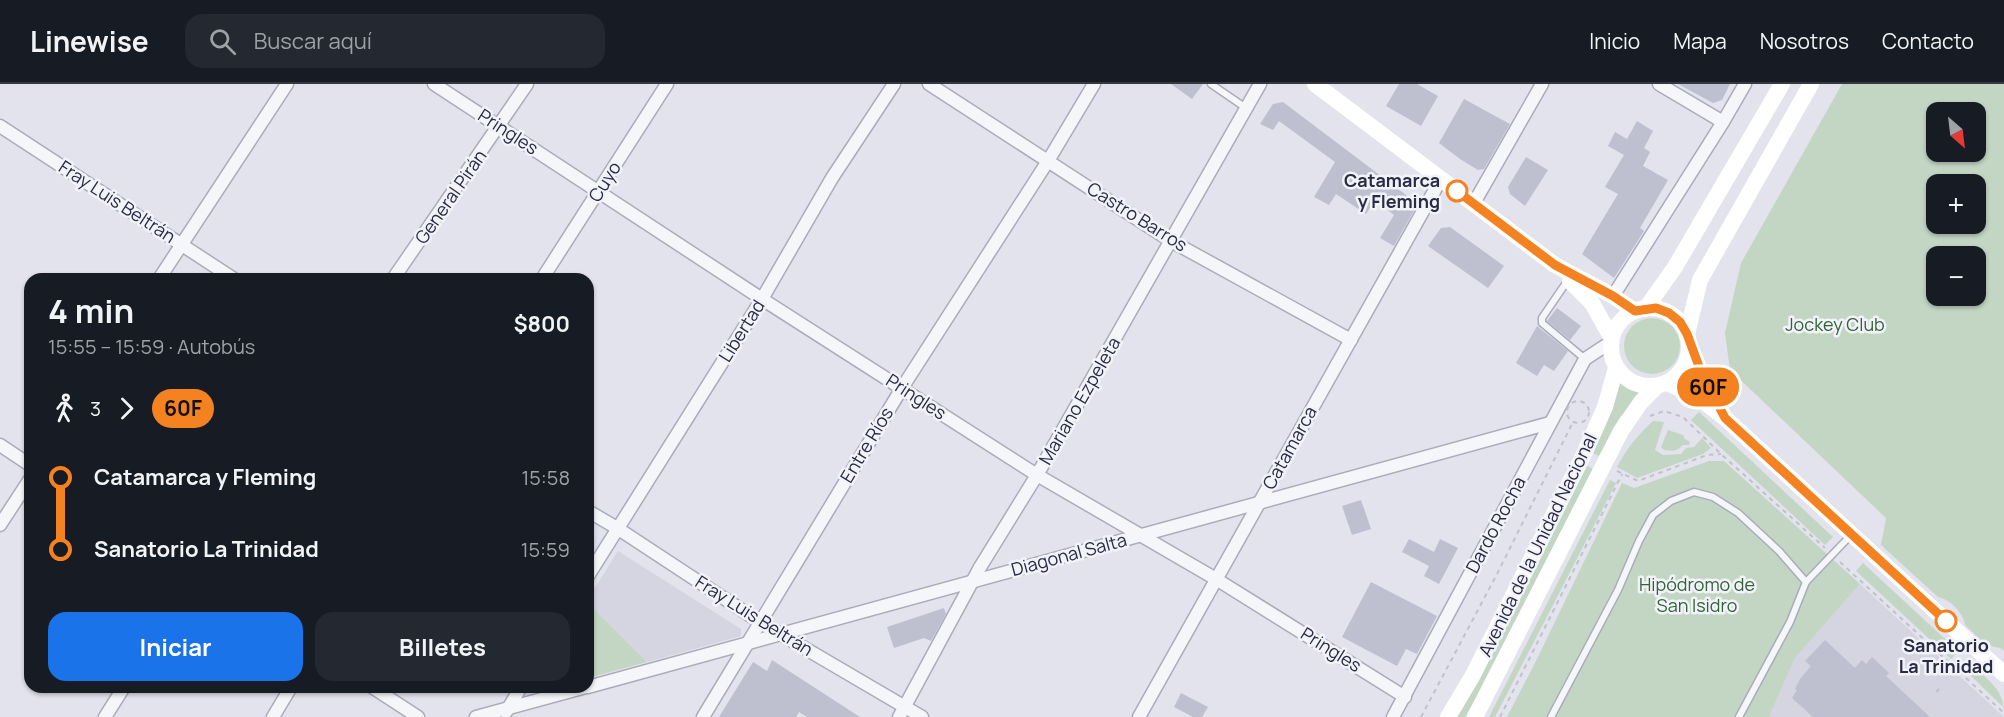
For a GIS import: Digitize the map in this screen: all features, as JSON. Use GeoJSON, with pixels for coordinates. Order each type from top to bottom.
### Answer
{"type":"FeatureCollection","features":[{"type":"Feature","properties":{"kind":"main road"},"geometry":{"type":"LineString","coordinates":[[1315,84],[1555,265],[1640,310]]}},
{"type":"Feature","properties":{"kind":"main road"},"geometry":{"type":"LineString","coordinates":[[1640,310],[1675,267],[1782,84]]}},
{"type":"Feature","properties":{"kind":"main road"},"geometry":{"type":"LineString","coordinates":[[1662,385],[1678,375],[1688,355],[1688,339],[1700,279],[1811,84]]}},
{"type":"Feature","properties":{"kind":"main road"},"geometry":{"type":"LineString","coordinates":[[1555,265],[1592,303],[1611,340]]}},
{"type":"Feature","properties":{"kind":"main road"},"geometry":{"type":"LineString","coordinates":[[1725,418],[1701,372],[1680,322],[1669,313],[1656,308],[1640,310],[1623,318],[1614,329],[1610,351],[1616,368],[1625,378],[1636,384],[1662,385],[1696,396],[1725,418],[2004,674]]}},
{"type":"Feature","properties":{"kind":"main road","name":"Avenida de la Unidad Nacional"},"geometry":{"type":"LineString","coordinates":[[1448,717],[1473,675],[1584,454],[1605,407],[1616,368]]}},
{"type":"Feature","properties":{"kind":"main road","name":"Avenida de la Unidad Nacional"},"geometry":{"type":"LineString","coordinates":[[1475,717],[1621,431],[1641,402],[1662,385]]}},
{"type":"Feature","properties":{"kind":"main road"},"geometry":{"type":"LineString","coordinates":[[1980,652],[1996,653],[2004,659]]}},
{"type":"Feature","properties":{"kind":"street"},"geometry":{"type":"LineString","coordinates":[[163,273],[287,84]]}},
{"type":"Feature","properties":{"kind":"street","name":"Pringles"},"geometry":{"type":"LineString","coordinates":[[434,84],[762,299],[1037,475],[1216,579],[1405,697]]}},
{"type":"Feature","properties":{"kind":"street","name":"General Pirán"},"geometry":{"type":"LineString","coordinates":[[397,273],[527,84]]}},
{"type":"Feature","properties":{"kind":"street","name":"Cuyo"},"geometry":{"type":"LineString","coordinates":[[546,273],[667,84]]}},
{"type":"Feature","properties":{"kind":"street","name":"Libertad"},"geometry":{"type":"LineString","coordinates":[[594,566],[762,299],[832,178],[894,84]]}},
{"type":"Feature","properties":{"kind":"street","name":"Castro Barros"},"geometry":{"type":"LineString","coordinates":[[929,84],[1171,241],[1351,340]]}},
{"type":"Feature","properties":{"kind":"street","name":"Entre Ríos"},"geometry":{"type":"LineString","coordinates":[[703,717],[902,388],[1048,161],[1094,84]]}},
{"type":"Feature","properties":{"kind":"street","name":"Mariano Ezpeleta"},"geometry":{"type":"LineString","coordinates":[[902,712],[973,581],[1037,475],[1260,84]]}},
{"type":"Feature","properties":{"kind":"street"},"geometry":{"type":"LineString","coordinates":[[1474,203],[1542,84]]}},
{"type":"Feature","properties":{"kind":"street"},"geometry":{"type":"LineString","coordinates":[[1659,84],[1723,122]]}},
{"type":"Feature","properties":{"kind":"street"},"geometry":{"type":"LineString","coordinates":[[1613,296],[1745,84]]}},
{"type":"Feature","properties":{"kind":"street","name":"Fray Luis Beltrán"},"geometry":{"type":"LineString","coordinates":[[0,126],[225,273]]}},
{"type":"Feature","properties":{"kind":"street","name":"Catamarca"},"geometry":{"type":"LineString","coordinates":[[1139,717],[1441,179]]}},
{"type":"Feature","properties":{"kind":"street","name":"Dardo Rocha"},"geometry":{"type":"LineString","coordinates":[[1393,717],[1585,359],[1611,340]]}},
{"type":"Feature","properties":{"kind":"street","name":"Diagonal Salta"},"geometry":{"type":"LineString","coordinates":[[594,685],[1550,423]]}},
{"type":"Feature","properties":{"kind":"street"},"geometry":{"type":"LineString","coordinates":[[0,445],[24,461]]}},
{"type":"Feature","properties":{"kind":"street"},"geometry":{"type":"LineString","coordinates":[[0,525],[24,488]]}},
{"type":"Feature","properties":{"kind":"street","name":"Fray Luis Beltrán"},"geometry":{"type":"LineString","coordinates":[[594,515],[902,712],[922,717]]}},
{"type":"Feature","properties":{"kind":"street"},"geometry":{"type":"LineString","coordinates":[[105,717],[120,693]]}},
{"type":"Feature","properties":{"kind":"street"},"geometry":{"type":"LineString","coordinates":[[273,717],[287,693]]}},
{"type":"Feature","properties":{"kind":"street"},"geometry":{"type":"LineString","coordinates":[[381,693],[418,717]]}},
{"type":"Feature","properties":{"kind":"street"},"geometry":{"type":"LineString","coordinates":[[505,713],[517,693]]}},
{"type":"Feature","properties":{"kind":"street","name":"Diagonal Salta"},"geometry":{"type":"LineString","coordinates":[[476,717],[505,713],[568,693]]}},
{"type":"Feature","properties":{"kind":"lane"},"geometry":{"type":"LineString","coordinates":[[1211,84],[1246,108]]}},
{"type":"Feature","properties":{"kind":"lane"},"geometry":{"type":"LineString","coordinates":[[1568,280],[1542,318],[1542,323],[1585,359]]}},
{"type":"Feature","properties":{"kind":"lane"},"geometry":{"type":"LineString","coordinates":[[1551,717],[1618,590],[1643,532],[1653,515],[1671,501],[1694,492],[1713,497],[1738,513],[1779,550],[1806,582]]}},
{"type":"Feature","properties":{"kind":"lane"},"geometry":{"type":"LineString","coordinates":[[1739,717],[1790,622],[1806,582],[1851,535]]}},
{"type":"Feature","properties":{"kind":"path"},"geometry":{"type":"LineString","coordinates":[[1575,401],[1582,402],[1588,409],[1588,416],[1580,423],[1573,422],[1568,417],[1568,407],[1575,401]]}},
{"type":"Feature","properties":{"kind":"path"},"geometry":{"type":"LineString","coordinates":[[1650,417],[1664,411],[1683,417],[2004,713]]}},
{"type":"Feature","properties":{"kind":"path"},"geometry":{"type":"LineString","coordinates":[[1421,717],[1496,576],[1573,422]]}},
{"type":"Feature","properties":{"kind":"path"},"geometry":{"type":"LineString","coordinates":[[1603,464],[1638,481],[1707,455],[1721,454]]}},
{"type":"Feature","properties":{"kind":"path"},"geometry":{"type":"LineString","coordinates":[[1500,717],[1622,474]]}},
{"type":"Feature","properties":{"kind":"path"},"geometry":{"type":"LineString","coordinates":[[1936,692],[1942,686]]}},
{"type":"Feature","properties":{"kind":"shaded area"},"geometry":{"type":"Polygon","coordinates":[[[618,551],[741,629],[741,636],[647,662],[594,609],[594,589],[618,551]]]}},
{"type":"Feature","properties":{"kind":"shaded area"},"geometry":{"type":"Polygon","coordinates":[[[1860,584],[2004,717],[1769,717],[1795,658],[1860,584]]]}},
{"type":"Feature","properties":{"kind":"green space","name":"Jockey Club"},"geometry":{"type":"Polygon","coordinates":[[[1842,84],[2004,84],[2004,651],[1979,638],[1965,625],[1955,607],[1938,597],[1881,545],[1886,518],[1730,370],[1725,333],[1741,263],[1842,84]]]}},
{"type":"Feature","properties":{"kind":"green space"},"geometry":{"type":"Polygon","coordinates":[[[1647,318],[1657,318],[1672,326],[1678,335],[1680,346],[1678,357],[1672,366],[1657,374],[1647,374],[1636,369],[1629,362],[1624,351],[1624,341],[1629,330],[1636,323],[1647,318]]]}},
{"type":"Feature","properties":{"kind":"green space"},"geometry":{"type":"Polygon","coordinates":[[[1616,380],[1643,394],[1620,417],[1599,456],[1591,452],[1616,380]]]}},
{"type":"Feature","properties":{"kind":"green space"},"geometry":{"type":"Polygon","coordinates":[[[1699,412],[1833,537],[1825,545],[1691,420],[1699,412]]]}},
{"type":"Feature","properties":{"kind":"green space"},"geometry":{"type":"Polygon","coordinates":[[[1653,421],[1664,422],[1655,450],[1663,455],[1681,454],[1686,448],[1694,447],[1702,438],[1711,448],[1703,454],[1637,478],[1617,467],[1624,454],[1653,421]]]}},
{"type":"Feature","properties":{"kind":"green space"},"geometry":{"type":"Polygon","coordinates":[[[1668,430],[1683,435],[1690,442],[1689,445],[1683,445],[1674,450],[1664,450],[1661,447],[1668,430]]]}},
{"type":"Feature","properties":{"kind":"green space","name":"Hipódromo de San Isidro"},"geometry":{"type":"Polygon","coordinates":[[[1709,461],[1724,461],[1860,584],[1795,658],[1769,717],[1507,717],[1622,483],[1634,488],[1709,461]]]}},
{"type":"Feature","properties":{"kind":"green space"},"geometry":{"type":"Polygon","coordinates":[[[1584,464],[1593,469],[1490,675],[1465,717],[1456,717],[1584,464]]]}},
{"type":"Feature","properties":{"kind":"green space"},"geometry":{"type":"Polygon","coordinates":[[[1610,480],[1616,483],[1495,717],[1489,717],[1610,480]]]}},
{"type":"Feature","properties":{"kind":"green space"},"geometry":{"type":"Polygon","coordinates":[[[1863,563],[1958,651],[1951,659],[1856,571],[1863,563]]]}},
{"type":"Feature","properties":{"kind":"green space"},"geometry":{"type":"Polygon","coordinates":[[[594,609],[647,662],[594,676],[594,609]]]}},
{"type":"Feature","properties":{"kind":"green space"},"geometry":{"type":"Polygon","coordinates":[[[1977,669],[1998,691],[2003,707],[1971,676],[1977,669]]]}},
{"type":"Feature","properties":{"kind":"building"},"geometry":{"type":"Polygon","coordinates":[[[1171,84],[1203,84],[1192,99],[1171,84]]]}},
{"type":"Feature","properties":{"kind":"building"},"geometry":{"type":"Polygon","coordinates":[[[1399,84],[1417,84],[1438,96],[1421,126],[1386,106],[1399,84]]]}},
{"type":"Feature","properties":{"kind":"building"},"geometry":{"type":"Polygon","coordinates":[[[1678,84],[1730,84],[1722,100],[1713,103],[1678,84]]]}},
{"type":"Feature","properties":{"kind":"building"},"geometry":{"type":"Polygon","coordinates":[[[1464,99],[1510,124],[1484,169],[1478,170],[1439,143],[1464,99]]]}},
{"type":"Feature","properties":{"kind":"building"},"geometry":{"type":"Polygon","coordinates":[[[1283,102],[1414,201],[1416,207],[1394,246],[1380,238],[1394,215],[1375,200],[1366,214],[1336,194],[1329,205],[1314,197],[1335,162],[1279,121],[1273,130],[1260,124],[1273,104],[1283,102]]]}},
{"type":"Feature","properties":{"kind":"building"},"geometry":{"type":"Polygon","coordinates":[[[1637,121],[1653,131],[1644,148],[1650,152],[1643,166],[1668,180],[1640,228],[1644,231],[1614,278],[1582,254],[1618,194],[1605,187],[1624,155],[1608,146],[1615,132],[1627,139],[1637,121]]]}},
{"type":"Feature","properties":{"kind":"building"},"geometry":{"type":"Polygon","coordinates":[[[1526,157],[1548,170],[1525,206],[1510,194],[1508,187],[1526,157]]]}},
{"type":"Feature","properties":{"kind":"building"},"geometry":{"type":"Polygon","coordinates":[[[1450,227],[1504,266],[1488,288],[1428,246],[1441,228],[1450,227]]]}},
{"type":"Feature","properties":{"kind":"building"},"geometry":{"type":"Polygon","coordinates":[[[1557,308],[1581,326],[1570,340],[1547,321],[1557,308]]]}},
{"type":"Feature","properties":{"kind":"building"},"geometry":{"type":"Polygon","coordinates":[[[1537,326],[1568,351],[1554,371],[1544,365],[1537,376],[1516,363],[1537,326]]]}},
{"type":"Feature","properties":{"kind":"building"},"geometry":{"type":"Polygon","coordinates":[[[1361,500],[1371,529],[1352,535],[1342,506],[1361,500]]]}},
{"type":"Feature","properties":{"kind":"building"},"geometry":{"type":"Polygon","coordinates":[[[1409,539],[1434,552],[1440,539],[1458,548],[1439,584],[1424,576],[1429,566],[1402,552],[1409,539]]]}},
{"type":"Feature","properties":{"kind":"building"},"geometry":{"type":"Polygon","coordinates":[[[1371,582],[1437,616],[1417,654],[1406,649],[1397,666],[1342,637],[1371,582]]]}},
{"type":"Feature","properties":{"kind":"building"},"geometry":{"type":"Polygon","coordinates":[[[944,608],[946,614],[931,641],[924,638],[894,648],[887,627],[944,608]]]}},
{"type":"Feature","properties":{"kind":"building"},"geometry":{"type":"Polygon","coordinates":[[[1825,640],[1855,668],[1862,660],[1866,664],[1872,657],[1889,673],[1886,676],[1930,717],[1813,717],[1792,698],[1800,679],[1811,666],[1805,661],[1825,640]]]}},
{"type":"Feature","properties":{"kind":"building"},"geometry":{"type":"Polygon","coordinates":[[[772,660],[860,717],[807,717],[799,712],[796,717],[719,717],[753,662],[767,671],[772,660]]]}},
{"type":"Feature","properties":{"kind":"building"},"geometry":{"type":"Polygon","coordinates":[[[1181,693],[1208,707],[1202,717],[1193,717],[1174,707],[1181,693]]]}},
{"type":"Feature","properties":{"kind":"bus line","name":"60F"},"geometry":{"type":"LineString","coordinates":[[1457,191],[1555,265],[1613,296],[1635,311],[1656,308],[1669,313],[1680,322],[1687,334],[1701,372],[1725,418],[1946,621]]}},
{"type":"Feature","properties":{"kind":"place","name":"Catamarca y Fleming"},"geometry":{"type":"Point","coordinates":[1457,191]}},
{"type":"Feature","properties":{"kind":"place","name":"Sanatorio La Trinidad"},"geometry":{"type":"Point","coordinates":[1946,621]}}]}
